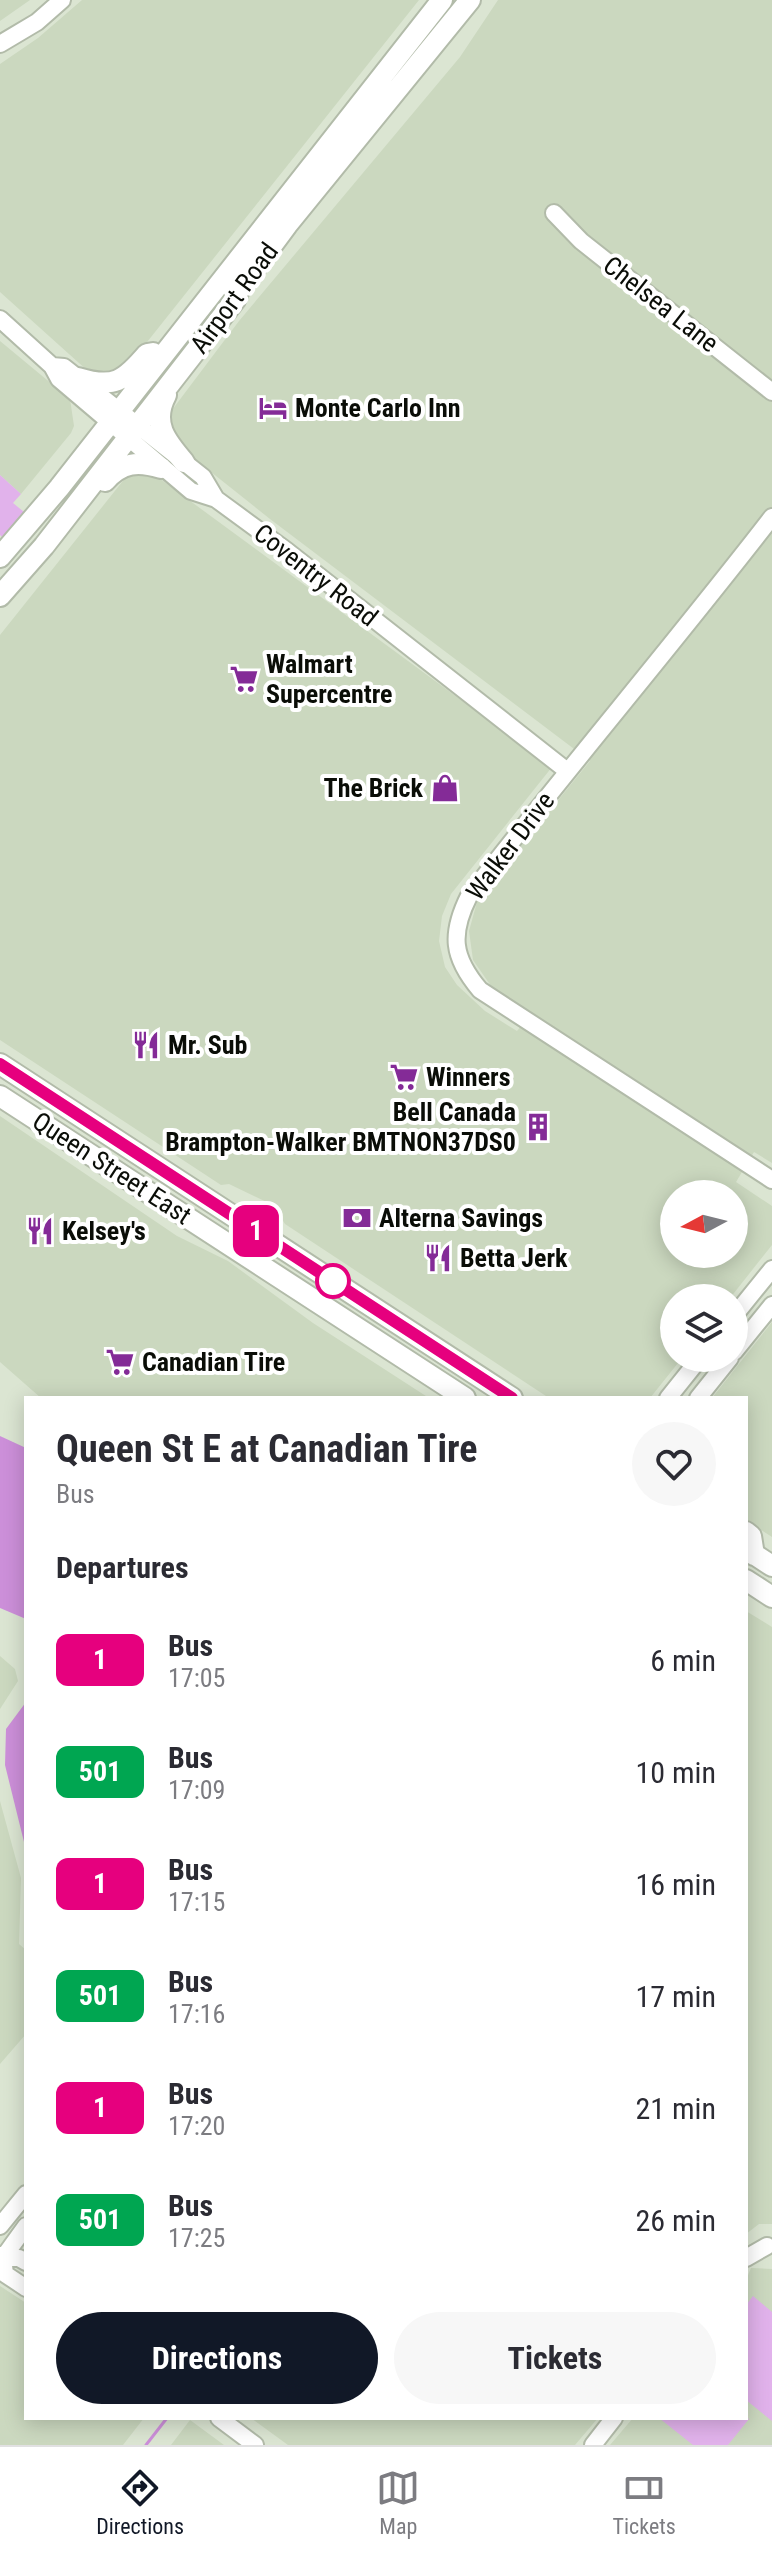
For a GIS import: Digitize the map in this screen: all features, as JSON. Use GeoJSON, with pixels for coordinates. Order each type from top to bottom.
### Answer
{"type":"FeatureCollection","features":[{"type":"Feature","properties":{"kind":"main road","name":"Airport Road"},"geometry":{"type":"LineString","coordinates":[[0,557],[165,353],[442,0]]}},
{"type":"Feature","properties":{"kind":"main road","name":"Airport Road"},"geometry":{"type":"LineString","coordinates":[[0,596],[175,378],[287,225],[470,0]]}},
{"type":"Feature","properties":{"kind":"main road"},"geometry":{"type":"LineString","coordinates":[[78,378],[94,383],[115,383],[133,371],[147,354],[165,353]]}},
{"type":"Feature","properties":{"kind":"main road"},"geometry":{"type":"LineString","coordinates":[[175,378],[163,401],[160,424],[166,441],[184,462]]}},
{"type":"Feature","properties":{"kind":"main road"},"geometry":{"type":"LineString","coordinates":[[80,500],[95,494],[117,468],[127,464],[141,463],[161,468]]}},
{"type":"Feature","properties":{"kind":"main road","name":"Queen Street East"},"geometry":{"type":"LineString","coordinates":[[0,1064],[509,1396]]}},
{"type":"Feature","properties":{"kind":"main road","name":"Queen Street East"},"geometry":{"type":"LineString","coordinates":[[0,1096],[462,1396]]}},
{"type":"Feature","properties":{"kind":"main road"},"geometry":{"type":"LineString","coordinates":[[750,1552],[772,1566]]}},
{"type":"Feature","properties":{"kind":"main road"},"geometry":{"type":"LineString","coordinates":[[748,1581],[772,1597]]}},
{"type":"Feature","properties":{"kind":"street"},"geometry":{"type":"LineString","coordinates":[[0,44],[37,22],[62,0]]}},
{"type":"Feature","properties":{"kind":"street","name":"Chelsea Lane"},"geometry":{"type":"LineString","coordinates":[[554,213],[581,241],[772,392]]}},
{"type":"Feature","properties":{"kind":"street"},"geometry":{"type":"LineString","coordinates":[[0,319],[52,366],[59,379],[115,416]]}},
{"type":"Feature","properties":{"kind":"street"},"geometry":{"type":"LineString","coordinates":[[52,366],[64,367],[78,378],[115,416]]}},
{"type":"Feature","properties":{"kind":"street","name":"Coventry Road"},"geometry":{"type":"LineString","coordinates":[[115,416],[133,432],[161,468],[191,491],[216,499],[287,551],[566,770]]}},
{"type":"Feature","properties":{"kind":"street","name":"Coventry Road"},"geometry":{"type":"LineString","coordinates":[[133,432],[203,477],[216,499]]}},
{"type":"Feature","properties":{"kind":"street","name":"Walker Drive"},"geometry":{"type":"LineString","coordinates":[[772,517],[609,723],[566,770],[469,896],[460,916],[455,940],[458,957],[468,977],[480,990],[772,1180]]}},
{"type":"Feature","properties":{"kind":"street"},"geometry":{"type":"LineString","coordinates":[[748,1299],[772,1269]]}},
{"type":"Feature","properties":{"kind":"street"},"geometry":{"type":"LineString","coordinates":[[748,1335],[772,1305]]}},
{"type":"Feature","properties":{"kind":"street"},"geometry":{"type":"LineString","coordinates":[[670,1396],[689,1372]]}},
{"type":"Feature","properties":{"kind":"street"},"geometry":{"type":"LineString","coordinates":[[700,1396],[719,1372]]}},
{"type":"Feature","properties":{"kind":"street"},"geometry":{"type":"LineString","coordinates":[[0,2226],[24,2196]]}},
{"type":"Feature","properties":{"kind":"street"},"geometry":{"type":"LineString","coordinates":[[1,2258],[24,2229]]}},
{"type":"Feature","properties":{"kind":"street"},"geometry":{"type":"LineString","coordinates":[[748,2257],[767,2246]]}},
{"type":"Feature","properties":{"kind":"street"},"geometry":{"type":"LineString","coordinates":[[1,2258],[24,2261]]}},
{"type":"Feature","properties":{"kind":"street"},"geometry":{"type":"LineString","coordinates":[[1,2258],[5,2274],[24,2287]]}},
{"type":"Feature","properties":{"kind":"street"},"geometry":{"type":"LineString","coordinates":[[222,2420],[255,2445]]}},
{"type":"Feature","properties":{"kind":"street"},"geometry":{"type":"LineString","coordinates":[[593,2445],[612,2420]]}},
{"type":"Feature","properties":{"kind":"shaded area"},"geometry":{"type":"Polygon","coordinates":[[[0,0],[30,0],[0,21],[0,0]]]}},
{"type":"Feature","properties":{"kind":"shaded area"},"geometry":{"type":"Polygon","coordinates":[[[82,0],[419,0],[132,361],[107,374],[89,372],[0,292],[0,64],[38,38],[82,0]]]}},
{"type":"Feature","properties":{"kind":"shaded area"},"geometry":{"type":"Polygon","coordinates":[[[498,0],[772,0],[772,1163],[754,1152],[737,1180],[660,1180],[660,1268],[748,1268],[748,1190],[772,1206],[772,1245],[741,1284],[660,1284],[660,1372],[671,1372],[652,1396],[546,1396],[285,1224],[273,1205],[229,1184],[221,1185],[0,1040],[0,635],[130,472],[153,474],[159,478],[552,767],[451,894],[442,916],[439,941],[445,967],[457,985],[485,1011],[517,1031],[532,1013],[491,986],[473,960],[469,931],[477,902],[590,761],[177,445],[169,429],[169,414],[239,321],[460,57],[498,0]]]}},
{"type":"Feature","properties":{"kind":"shaded area"},"geometry":{"type":"Polygon","coordinates":[[[0,341],[70,399],[74,426],[21,494],[0,475],[0,341]]]}},
{"type":"Feature","properties":{"kind":"shaded area"},"geometry":{"type":"Polygon","coordinates":[[[0,475],[21,494],[13,503],[24,512],[3,538],[0,535],[0,475]]]}},
{"type":"Feature","properties":{"kind":"shaded area"},"geometry":{"type":"Polygon","coordinates":[[[0,1116],[177,1236],[228,1261],[313,1323],[426,1396],[39,1396],[0,1362],[0,1116]]]}},
{"type":"Feature","properties":{"kind":"shaded area"},"geometry":{"type":"Polygon","coordinates":[[[772,1322],[772,1537],[748,1521],[748,1396],[714,1396],[733,1372],[748,1372],[748,1352],[772,1322]]]}},
{"type":"Feature","properties":{"kind":"shaded area"},"geometry":{"type":"Polygon","coordinates":[[[0,1436],[24,1447],[24,1618],[0,1608],[0,1436]]]}},
{"type":"Feature","properties":{"kind":"shaded area"},"geometry":{"type":"Polygon","coordinates":[[[748,1612],[772,1627],[772,2224],[759,2224],[748,2232],[748,1612]]]}},
{"type":"Feature","properties":{"kind":"shaded area"},"geometry":{"type":"Polygon","coordinates":[[[0,1656],[15,1669],[18,1681],[0,1709],[0,1656]]]}},
{"type":"Feature","properties":{"kind":"shaded area"},"geometry":{"type":"Polygon","coordinates":[[[24,1705],[24,1842],[5,1765],[6,1729],[24,1705]]]}},
{"type":"Feature","properties":{"kind":"shaded area"},"geometry":{"type":"Polygon","coordinates":[[[0,1801],[21,1878],[19,1944],[24,1948],[24,2036],[0,2064],[0,1801]]]}},
{"type":"Feature","properties":{"kind":"shaded area"},"geometry":{"type":"Polygon","coordinates":[[[751,2268],[772,2269],[772,2445],[610,2445],[631,2420],[748,2420],[748,2275],[751,2268]]]}},
{"type":"Feature","properties":{"kind":"shaded area"},"geometry":{"type":"Polygon","coordinates":[[[0,2286],[24,2302],[24,2420],[142,2420],[123,2445],[0,2445],[0,2286]]]}},
{"type":"Feature","properties":{"kind":"shaded area"},"geometry":{"type":"Polygon","coordinates":[[[753,2296],[772,2312],[772,2421],[748,2402],[748,2302],[753,2296]]]}},
{"type":"Feature","properties":{"kind":"shaded area"},"geometry":{"type":"Polygon","coordinates":[[[749,2419],[728,2445],[693,2445],[662,2420],[749,2419]]]}},
{"type":"Feature","properties":{"kind":"shaded area"},"geometry":{"type":"Polygon","coordinates":[[[190,2420],[224,2445],[171,2445],[190,2420]]]}},
{"type":"Feature","properties":{"kind":"shaded area"},"geometry":{"type":"Polygon","coordinates":[[[254,2420],[596,2420],[575,2445],[288,2445],[254,2420]]]}},
{"type":"Feature","properties":{"kind":"waterway"},"geometry":{"type":"LineString","coordinates":[[146,2445],[165,2420]]}},
{"type":"Feature","properties":{"kind":"bus line","name":"1"},"geometry":{"type":"LineString","coordinates":[[0,1064],[509,1396]]}},
{"type":"Feature","properties":{"kind":"place","name":"Monte Carlo Inn"},"geometry":{"type":"Point","coordinates":[273,408]}},
{"type":"Feature","properties":{"kind":"place","name":"Walmart Supercentre"},"geometry":{"type":"Point","coordinates":[244,679]}},
{"type":"Feature","properties":{"kind":"place","name":"The Brick"},"geometry":{"type":"Point","coordinates":[445,788]}},
{"type":"Feature","properties":{"kind":"place","name":"Mr. Sub"},"geometry":{"type":"Point","coordinates":[146,1045]}},
{"type":"Feature","properties":{"kind":"place","name":"Winners"},"geometry":{"type":"Point","coordinates":[404,1077]}},
{"type":"Feature","properties":{"kind":"place","name":"Bell Canada Brampton-Walker BMTNON37DS0"},"geometry":{"type":"Point","coordinates":[538,1127]}},
{"type":"Feature","properties":{"kind":"place","name":"Alterna Savings"},"geometry":{"type":"Point","coordinates":[357,1218]}},
{"type":"Feature","properties":{"kind":"place","name":"Kelsey's"},"geometry":{"type":"Point","coordinates":[40,1231]}},
{"type":"Feature","properties":{"kind":"place","name":"Betta Jerk"},"geometry":{"type":"Point","coordinates":[438,1258]}},
{"type":"Feature","properties":{"kind":"place","name":"Canadian Tire"},"geometry":{"type":"Point","coordinates":[120,1362]}}]}
